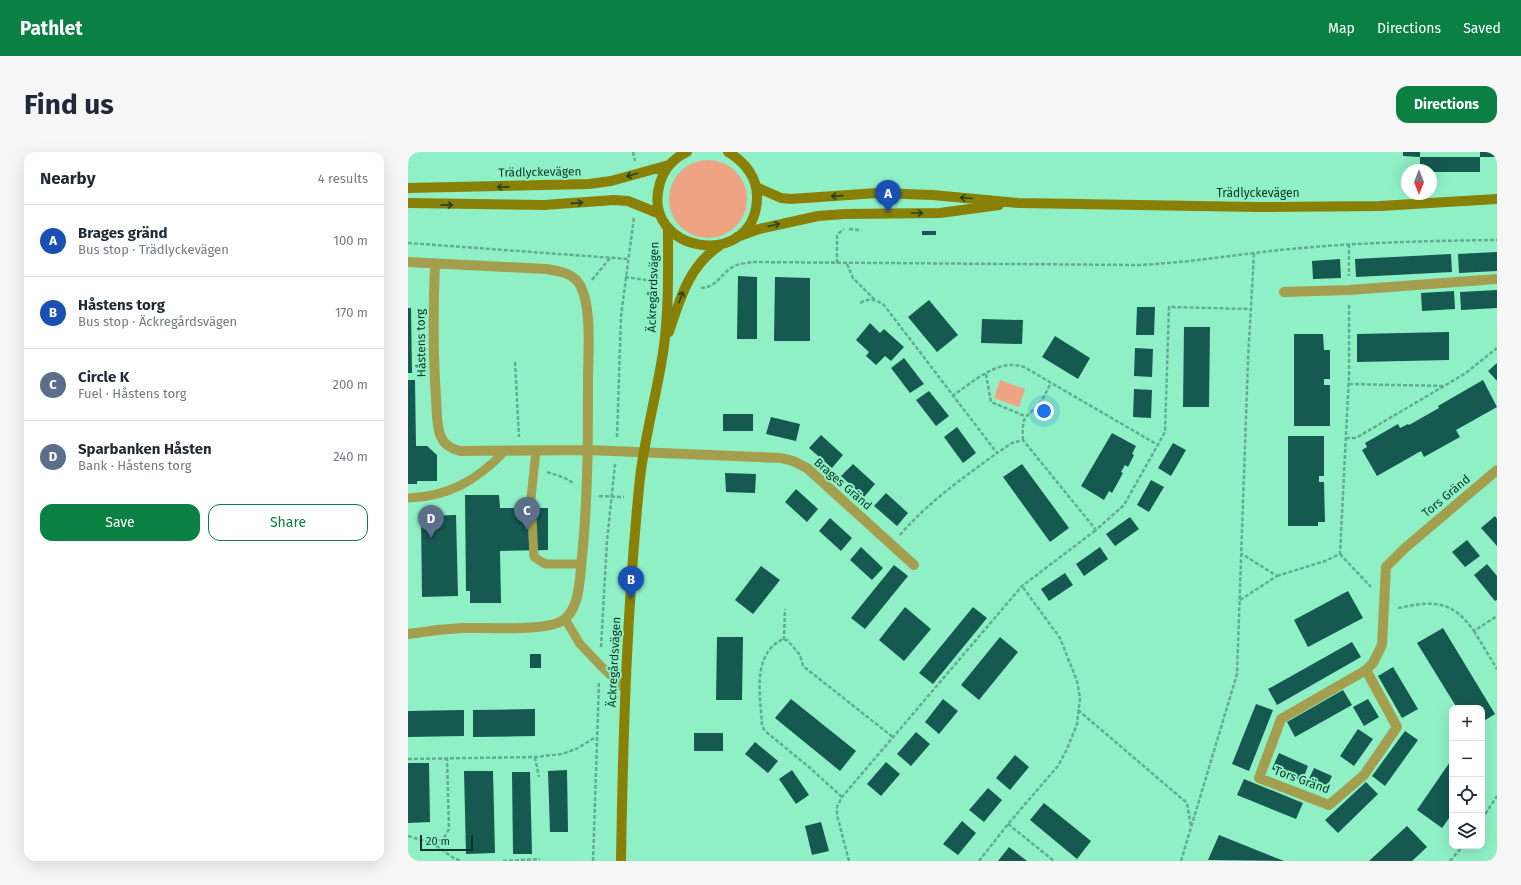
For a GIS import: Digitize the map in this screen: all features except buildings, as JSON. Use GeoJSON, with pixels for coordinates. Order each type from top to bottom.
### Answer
{"type":"FeatureCollection","features":[{"type":"Feature","properties":{"kind":"street"},"geometry":{"type":"LineString","coordinates":[[687,152],[670,165],[664,172],[658,188],[660,214],[668,228],[686,242],[697,246],[720,245]]}},
{"type":"Feature","properties":{"kind":"street"},"geometry":{"type":"LineString","coordinates":[[728,152],[739,159],[749,170]]}},
{"type":"Feature","properties":{"kind":"street"},"geometry":{"type":"LineString","coordinates":[[737,237],[748,225],[755,211],[756,187],[742,152]]}},
{"type":"Feature","properties":{"kind":"street","name":"Trädlyckevägen"},"geometry":{"type":"LineString","coordinates":[[408,188],[589,184],[670,165]]}},
{"type":"Feature","properties":{"kind":"street","name":"Trädlyckevägen"},"geometry":{"type":"LineString","coordinates":[[756,187],[781,198],[791,199],[877,193],[933,195],[1019,203],[1257,207],[1380,206],[1497,199]]}},
{"type":"Feature","properties":{"kind":"street"},"geometry":{"type":"LineString","coordinates":[[408,203],[544,205],[614,200],[633,202],[660,214]]}},
{"type":"Feature","properties":{"kind":"street","name":"Trädlyckevägen"},"geometry":{"type":"LineString","coordinates":[[720,245],[737,237],[773,226],[818,216],[845,214],[940,213],[1019,203]]}},
{"type":"Feature","properties":{"kind":"street","name":"Äckregårdsvägen"},"geometry":{"type":"LineString","coordinates":[[621,861],[625,688],[640,478],[664,347],[668,283],[668,228]]}},
{"type":"Feature","properties":{"kind":"street","name":"Äckregårdsvägen"},"geometry":{"type":"LineString","coordinates":[[664,347],[685,286],[700,263],[709,253],[720,245]]}},
{"type":"Feature","properties":{"kind":"street"},"geometry":{"type":"LineString","coordinates":[[408,262],[546,268],[567,273],[578,282],[582,288],[587,309],[588,450],[581,564],[577,597],[572,610],[565,619],[556,624],[542,627],[461,628],[408,634]]}},
{"type":"Feature","properties":{"kind":"street","name":"Håstens torg"},"geometry":{"type":"LineString","coordinates":[[435,264],[433,364],[438,421],[441,437],[446,445],[460,451],[644,451]]}},
{"type":"Feature","properties":{"kind":"street"},"geometry":{"type":"LineString","coordinates":[[1284,292],[1349,290],[1497,279]]}},
{"type":"Feature","properties":{"kind":"street","name":"Brages Gränd"},"geometry":{"type":"LineString","coordinates":[[644,451],[774,457],[793,460],[812,473],[914,565]]}},
{"type":"Feature","properties":{"kind":"street","name":"Tors Gränd"},"geometry":{"type":"LineString","coordinates":[[1366,670],[1397,727],[1364,775],[1329,805],[1259,778],[1281,719],[1366,670],[1373,663],[1382,645],[1386,567],[1405,548],[1497,470]]}},
{"type":"Feature","properties":{"kind":"lane"},"geometry":{"type":"LineString","coordinates":[[536,451],[531,498],[534,557],[545,564],[581,564]]}},
{"type":"Feature","properties":{"kind":"lane"},"geometry":{"type":"LineString","coordinates":[[408,498],[433,496],[458,486],[489,467],[504,452]]}},
{"type":"Feature","properties":{"kind":"lane"},"geometry":{"type":"LineString","coordinates":[[565,619],[580,644],[600,666],[625,688]]}},
{"type":"Feature","properties":{"kind":"path"},"geometry":{"type":"LineString","coordinates":[[837,263],[839,232],[842,229],[858,230],[866,226]]}},
{"type":"Feature","properties":{"kind":"path"},"geometry":{"type":"LineString","coordinates":[[685,286],[708,287],[715,284],[728,270],[743,263],[1139,265],[1182,263],[1254,253],[1349,244],[1497,240]]}},
{"type":"Feature","properties":{"kind":"path"},"geometry":{"type":"LineString","coordinates":[[408,243],[628,258],[621,316],[616,451],[608,540],[600,666],[596,737],[593,861]]}},
{"type":"Feature","properties":{"kind":"path"},"geometry":{"type":"LineString","coordinates":[[1349,244],[1349,384],[1340,554],[1384,602],[1396,608],[1427,602],[1441,604],[1454,609],[1474,631],[1497,669]]}},
{"type":"Feature","properties":{"kind":"path"},"geometry":{"type":"LineString","coordinates":[[1181,861],[1238,674],[1250,309],[1254,253]]}},
{"type":"Feature","properties":{"kind":"path"},"geometry":{"type":"LineString","coordinates":[[582,288],[601,270],[610,257]]}},
{"type":"Feature","properties":{"kind":"path"},"geometry":{"type":"LineString","coordinates":[[846,264],[853,278],[884,306],[952,396],[997,452]]}},
{"type":"Feature","properties":{"kind":"path"},"geometry":{"type":"LineString","coordinates":[[625,277],[668,283]]}},
{"type":"Feature","properties":{"kind":"path"},"geometry":{"type":"LineString","coordinates":[[860,303],[866,300],[876,300]]}},
{"type":"Feature","properties":{"kind":"path"},"geometry":{"type":"LineString","coordinates":[[849,861],[837,815],[837,807],[842,798],[1022,586],[1096,530],[1124,504],[1165,432],[1169,307],[1250,309]]}},
{"type":"Feature","properties":{"kind":"path"},"geometry":{"type":"LineString","coordinates":[[1346,438],[1356,438],[1445,386],[1466,373],[1497,348]]}},
{"type":"Feature","properties":{"kind":"path"},"geometry":{"type":"LineString","coordinates":[[515,362],[520,451]]}},
{"type":"Feature","properties":{"kind":"path"},"geometry":{"type":"LineString","coordinates":[[952,396],[996,367],[1014,363],[1051,382],[1158,445]]}},
{"type":"Feature","properties":{"kind":"path"},"geometry":{"type":"LineString","coordinates":[[986,374],[991,402],[1025,416]]}},
{"type":"Feature","properties":{"kind":"path"},"geometry":{"type":"LineString","coordinates":[[1051,382],[1042,399],[1025,416],[1022,428],[1023,440],[1096,530]]}},
{"type":"Feature","properties":{"kind":"path"},"geometry":{"type":"LineString","coordinates":[[1349,384],[1445,386]]}},
{"type":"Feature","properties":{"kind":"path"},"geometry":{"type":"LineString","coordinates":[[892,545],[916,516],[940,495],[997,452],[1012,443],[1023,440]]}},
{"type":"Feature","properties":{"kind":"path"},"geometry":{"type":"LineString","coordinates":[[1242,554],[1277,576]]}},
{"type":"Feature","properties":{"kind":"path"},"geometry":{"type":"LineString","coordinates":[[1240,600],[1277,576],[1325,561],[1340,554]]}},
{"type":"Feature","properties":{"kind":"path"},"geometry":{"type":"LineString","coordinates":[[979,861],[1008,824],[1058,766],[1068,749],[1077,724],[1080,698],[1077,681],[1060,638],[1022,586]]}},
{"type":"Feature","properties":{"kind":"path"},"geometry":{"type":"LineString","coordinates":[[784,609],[784,640]]}},
{"type":"Feature","properties":{"kind":"path"},"geometry":{"type":"LineString","coordinates":[[1474,631],[1497,616]]}},
{"type":"Feature","properties":{"kind":"path"},"geometry":{"type":"LineString","coordinates":[[842,798],[809,767],[765,731],[762,726],[760,667],[767,651],[774,644],[787,640],[800,654],[804,666],[894,738]]}},
{"type":"Feature","properties":{"kind":"path"},"geometry":{"type":"LineString","coordinates":[[1078,710],[1186,803],[1191,826]]}},
{"type":"Feature","properties":{"kind":"path"},"geometry":{"type":"LineString","coordinates":[[408,759],[535,757],[562,754],[576,749],[596,737]]}},
{"type":"Feature","properties":{"kind":"path"},"geometry":{"type":"LineString","coordinates":[[535,757],[539,776]]}},
{"type":"Feature","properties":{"kind":"path"},"geometry":{"type":"LineString","coordinates":[[434,844],[444,838],[449,829],[447,758]]}},
{"type":"Feature","properties":{"kind":"path"},"geometry":{"type":"LineString","coordinates":[[1485,814],[1497,796]]}},
{"type":"Feature","properties":{"kind":"path"},"geometry":{"type":"LineString","coordinates":[[1008,824],[1054,861]]}},
{"type":"Feature","properties":{"kind":"path"},"geometry":{"type":"LineString","coordinates":[[408,836],[434,844],[462,861]]}},
{"type":"Feature","properties":{"kind":"path"},"geometry":{"type":"LineString","coordinates":[[1450,861],[1460,849]]}},
{"type":"Feature","properties":{"kind":"path"},"geometry":{"type":"LineString","coordinates":[[503,861],[540,860]]}},
{"type":"Feature","properties":{"kind":"shaded area"},"geometry":{"type":"Polygon","coordinates":[[[708,160],[723,163],[735,172],[744,184],[747,199],[744,214],[735,226],[723,235],[708,238],[693,235],[681,226],[672,214],[669,199],[672,184],[681,172],[693,163],[708,160]]]}},
{"type":"Feature","properties":{"kind":"shaded area"},"geometry":{"type":"Polygon","coordinates":[[[1000,380],[1025,389],[1019,407],[994,398],[1000,380]]]}},
{"type":"Feature","properties":{"kind":"place","name":"Brages gränd"},"geometry":{"type":"Point","coordinates":[888,213]}},
{"type":"Feature","properties":{"kind":"place","name":"Circle K"},"geometry":{"type":"Point","coordinates":[527,530]}},
{"type":"Feature","properties":{"kind":"place","name":"Sparbanken Håsten"},"geometry":{"type":"Point","coordinates":[431,538]}},
{"type":"Feature","properties":{"kind":"place","name":"Håstens torg"},"geometry":{"type":"Point","coordinates":[631,599]}}]}
